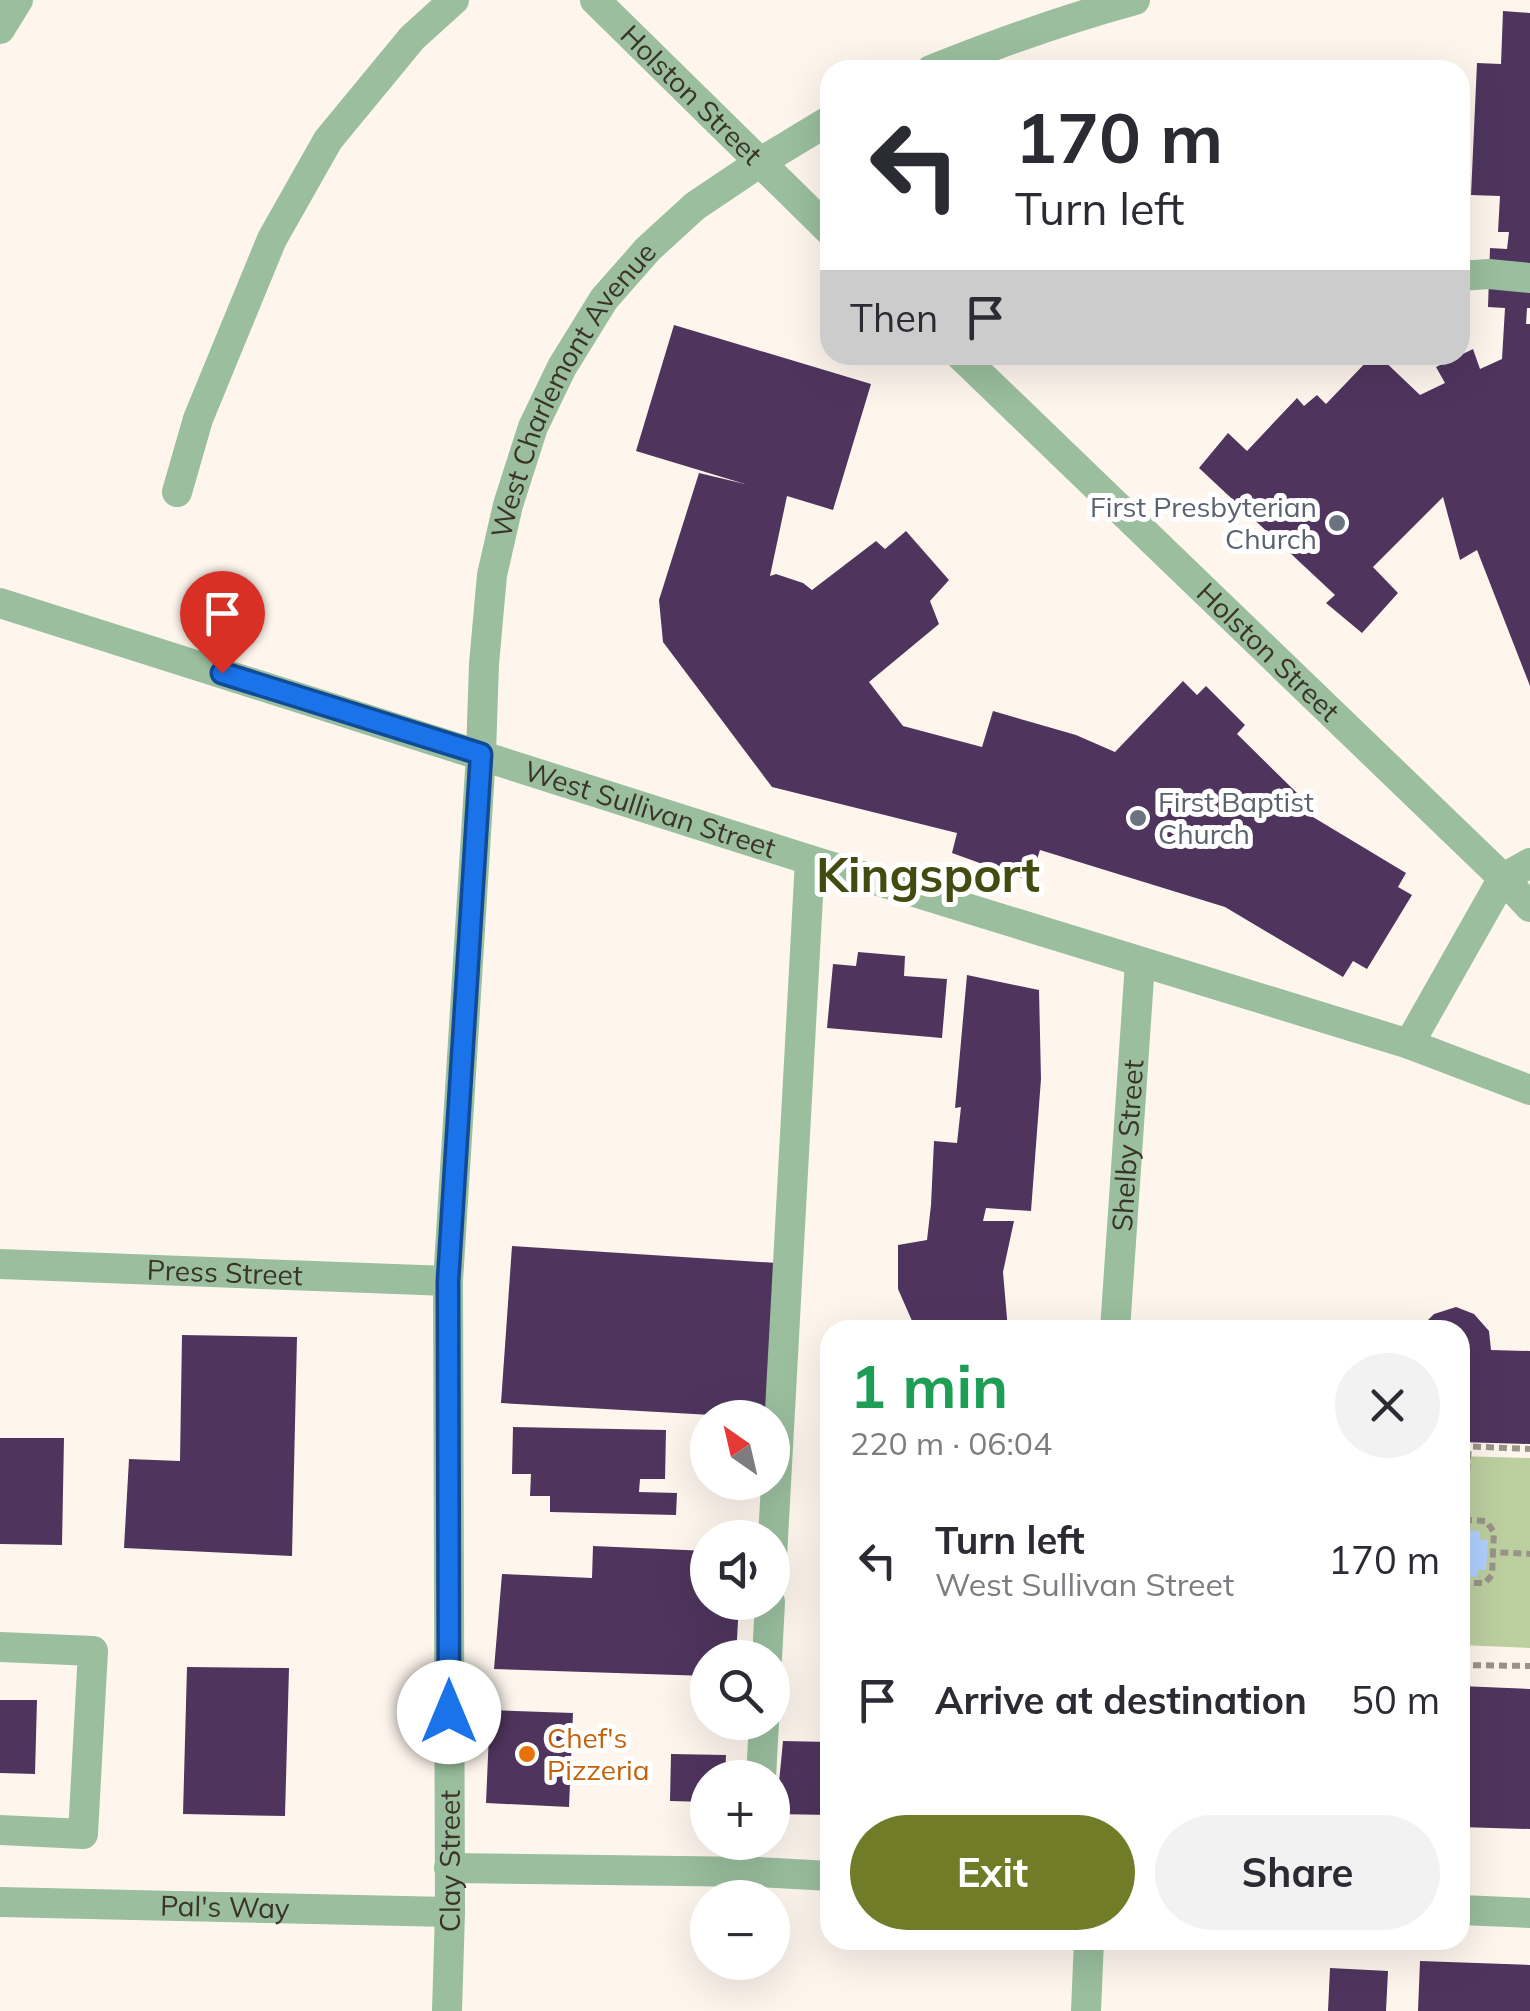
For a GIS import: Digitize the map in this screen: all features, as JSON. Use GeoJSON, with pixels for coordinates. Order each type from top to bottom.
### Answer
{"type":"FeatureCollection","features":[{"type":"Feature","properties":{"kind":"street"},"geometry":{"type":"LineString","coordinates":[[0,29],[18,0]]}},
{"type":"Feature","properties":{"kind":"street"},"geometry":{"type":"LineString","coordinates":[[178,492],[198,418],[272,239],[328,140],[412,38],[454,0]]}},
{"type":"Feature","properties":{"kind":"street","name":"Holston Street"},"geometry":{"type":"LineString","coordinates":[[595,0],[820,221]]}},
{"type":"Feature","properties":{"kind":"street"},"geometry":{"type":"LineString","coordinates":[[958,60],[1049,26],[1136,0]]}},
{"type":"Feature","properties":{"kind":"street","name":"West Charlemont Avenue"},"geometry":{"type":"LineString","coordinates":[[481,754],[492,575],[508,506],[533,427],[562,367],[604,299],[648,249],[695,206],[820,126]]}},
{"type":"Feature","properties":{"kind":"street"},"geometry":{"type":"LineString","coordinates":[[1470,275],[1530,278]]}},
{"type":"Feature","properties":{"kind":"street","name":"Holston Street"},"geometry":{"type":"LineString","coordinates":[[971,365],[1517,870],[1530,907]]}},
{"type":"Feature","properties":{"kind":"street","name":"West Sullivan Street"},"geometry":{"type":"LineString","coordinates":[[0,603],[810,860],[1409,1044],[1530,1090]]}},
{"type":"Feature","properties":{"kind":"street","name":"Clay Street"},"geometry":{"type":"LineString","coordinates":[[447,2011],[448,1281],[481,754]]}},
{"type":"Feature","properties":{"kind":"street"},"geometry":{"type":"LineString","coordinates":[[774,1520],[810,860]]}},
{"type":"Feature","properties":{"kind":"street"},"geometry":{"type":"LineString","coordinates":[[1409,1044],[1517,870]]}},
{"type":"Feature","properties":{"kind":"street","name":"Shelby Street"},"geometry":{"type":"LineString","coordinates":[[1115,1320],[1140,963]]}},
{"type":"Feature","properties":{"kind":"street","name":"Press Street"},"geometry":{"type":"LineString","coordinates":[[0,1264],[448,1281]]}},
{"type":"Feature","properties":{"kind":"street"},"geometry":{"type":"LineString","coordinates":[[0,1648],[92,1651],[83,1834],[0,1830]]}},
{"type":"Feature","properties":{"kind":"street"},"geometry":{"type":"LineString","coordinates":[[449,1868],[690,1859]]}},
{"type":"Feature","properties":{"kind":"street"},"geometry":{"type":"LineString","coordinates":[[769,1860],[820,1873]]}},
{"type":"Feature","properties":{"kind":"street","name":"Pal's Way"},"geometry":{"type":"LineString","coordinates":[[0,1902],[450,1912]]}},
{"type":"Feature","properties":{"kind":"street"},"geometry":{"type":"LineString","coordinates":[[1470,1910],[1530,1913]]}},
{"type":"Feature","properties":{"kind":"street"},"geometry":{"type":"LineString","coordinates":[[1086,2011],[1089,1950]]}},
{"type":"Feature","properties":{"kind":"path"},"geometry":{"type":"LineString","coordinates":[[1470,1446],[1530,1449]]}},
{"type":"Feature","properties":{"kind":"path"},"geometry":{"type":"LineString","coordinates":[[1470,1520],[1486,1521],[1494,1532],[1492,1576],[1485,1583],[1470,1583]]}},
{"type":"Feature","properties":{"kind":"path"},"geometry":{"type":"LineString","coordinates":[[1493,1552],[1530,1554]]}},
{"type":"Feature","properties":{"kind":"path"},"geometry":{"type":"LineString","coordinates":[[1470,1664],[1530,1666]]}},
{"type":"Feature","properties":{"kind":"green space"},"geometry":{"type":"Polygon","coordinates":[[[1470,1456],[1530,1458],[1530,1648],[1470,1645],[1470,1456]]]}},
{"type":"Feature","properties":{"kind":"water"},"geometry":{"type":"Polygon","coordinates":[[[1470,1530],[1480,1531],[1480,1539],[1488,1540],[1486,1570],[1478,1570],[1477,1577],[1470,1577],[1470,1530]]]}},
{"type":"Feature","properties":{"kind":"building","name":"First Presbyterian Church"},"geometry":{"type":"Polygon","coordinates":[[[1503,11],[1530,13],[1530,308],[1526,324],[1530,324],[1530,686],[1477,550],[1460,560],[1443,497],[1373,567],[1398,593],[1362,633],[1326,603],[1335,595],[1199,468],[1228,433],[1247,451],[1297,398],[1304,406],[1317,395],[1326,404],[1363,365],[1388,365],[1420,395],[1445,383],[1436,367],[1470,365],[1473,349],[1480,369],[1502,359],[1505,308],[1488,307],[1490,248],[1507,249],[1509,232],[1498,232],[1500,196],[1471,195],[1477,63],[1501,64],[1503,11]]]}},
{"type":"Feature","properties":{"kind":"building"},"geometry":{"type":"Polygon","coordinates":[[[674,325],[871,384],[833,510],[787,496],[770,576],[776,574],[803,583],[812,590],[876,541],[885,549],[906,531],[949,580],[930,601],[939,624],[869,682],[903,726],[982,747],[993,711],[1076,735],[1115,752],[1183,681],[1197,695],[1206,686],[1245,725],[1237,734],[1297,793],[1288,802],[1406,873],[1398,887],[1412,895],[1367,969],[1353,961],[1343,977],[1225,907],[1040,850],[1030,881],[952,853],[957,833],[772,787],[663,642],[659,600],[699,473],[745,484],[636,451],[674,325]]]}},
{"type":"Feature","properties":{"kind":"building"},"geometry":{"type":"Polygon","coordinates":[[[858,952],[905,956],[904,976],[947,979],[942,1038],[827,1028],[833,964],[856,966],[858,952]]]}},
{"type":"Feature","properties":{"kind":"building"},"geometry":{"type":"Polygon","coordinates":[[[967,975],[1039,990],[1041,1079],[1031,1211],[986,1208],[983,1221],[1014,1221],[1003,1272],[1007,1320],[912,1320],[898,1289],[898,1245],[927,1240],[934,1141],[957,1143],[961,1107],[955,1108],[967,975]]]}},
{"type":"Feature","properties":{"kind":"building"},"geometry":{"type":"Polygon","coordinates":[[[512,1246],[777,1263],[767,1400],[690,1400],[690,1414],[501,1403],[512,1246]]]}},
{"type":"Feature","properties":{"kind":"building"},"geometry":{"type":"Polygon","coordinates":[[[1456,1307],[1474,1314],[1489,1331],[1491,1350],[1530,1351],[1530,1444],[1470,1442],[1470,1320],[1428,1320],[1456,1307]]]}},
{"type":"Feature","properties":{"kind":"building"},"geometry":{"type":"Polygon","coordinates":[[[182,1335],[297,1337],[292,1556],[124,1548],[129,1459],[180,1461],[182,1335]]]}},
{"type":"Feature","properties":{"kind":"building"},"geometry":{"type":"Polygon","coordinates":[[[513,1427],[666,1430],[665,1479],[640,1479],[639,1492],[677,1493],[676,1515],[550,1512],[550,1496],[530,1496],[531,1474],[512,1474],[513,1427]]]}},
{"type":"Feature","properties":{"kind":"building"},"geometry":{"type":"Polygon","coordinates":[[[0,1438],[64,1438],[62,1545],[0,1544],[0,1438]]]}},
{"type":"Feature","properties":{"kind":"building"},"geometry":{"type":"Polygon","coordinates":[[[593,1546],[690,1550],[690,1620],[738,1620],[737,1640],[690,1640],[690,1675],[494,1669],[502,1574],[592,1578],[593,1546]]]}},
{"type":"Feature","properties":{"kind":"building"},"geometry":{"type":"Polygon","coordinates":[[[187,1667],[289,1668],[285,1816],[183,1814],[187,1667]]]}},
{"type":"Feature","properties":{"kind":"building"},"geometry":{"type":"Polygon","coordinates":[[[1470,1686],[1530,1689],[1530,1829],[1470,1827],[1470,1686]]]}},
{"type":"Feature","properties":{"kind":"building"},"geometry":{"type":"Polygon","coordinates":[[[0,1700],[37,1700],[35,1774],[0,1773],[0,1700]]]}},
{"type":"Feature","properties":{"kind":"building"},"geometry":{"type":"Polygon","coordinates":[[[490,1710],[573,1713],[569,1807],[486,1803],[490,1710]]]}},
{"type":"Feature","properties":{"kind":"building"},"geometry":{"type":"Polygon","coordinates":[[[783,1741],[820,1742],[820,1815],[790,1814],[790,1760],[781,1760],[783,1741]]]}},
{"type":"Feature","properties":{"kind":"building"},"geometry":{"type":"Polygon","coordinates":[[[671,1754],[726,1755],[726,1760],[690,1760],[690,1802],[670,1801],[671,1754]]]}},
{"type":"Feature","properties":{"kind":"building"},"geometry":{"type":"Polygon","coordinates":[[[1420,1961],[1530,1965],[1530,2011],[1418,2011],[1420,1961]]]}},
{"type":"Feature","properties":{"kind":"building"},"geometry":{"type":"Polygon","coordinates":[[[1330,1968],[1388,1971],[1386,2011],[1328,2011],[1330,1968]]]}},
{"type":"Feature","properties":{"kind":"place","name":"First Presbyterian Church"},"geometry":{"type":"Point","coordinates":[1337,523]}},
{"type":"Feature","properties":{"kind":"place","name":"First Baptist Church"},"geometry":{"type":"Point","coordinates":[1138,818]}},
{"type":"Feature","properties":{"kind":"place","name":"Chef's Pizzeria"},"geometry":{"type":"Point","coordinates":[527,1754]}},
{"type":"Feature","properties":{"kind":"district","name":"Kingsport"},"geometry":{"type":"Point","coordinates":[928,875]}},
{"type":"Feature","properties":{"kind":"route"},"geometry":{"type":"LineString","coordinates":[[222,673],[481,754],[448,1281],[449,1712]]}}]}
